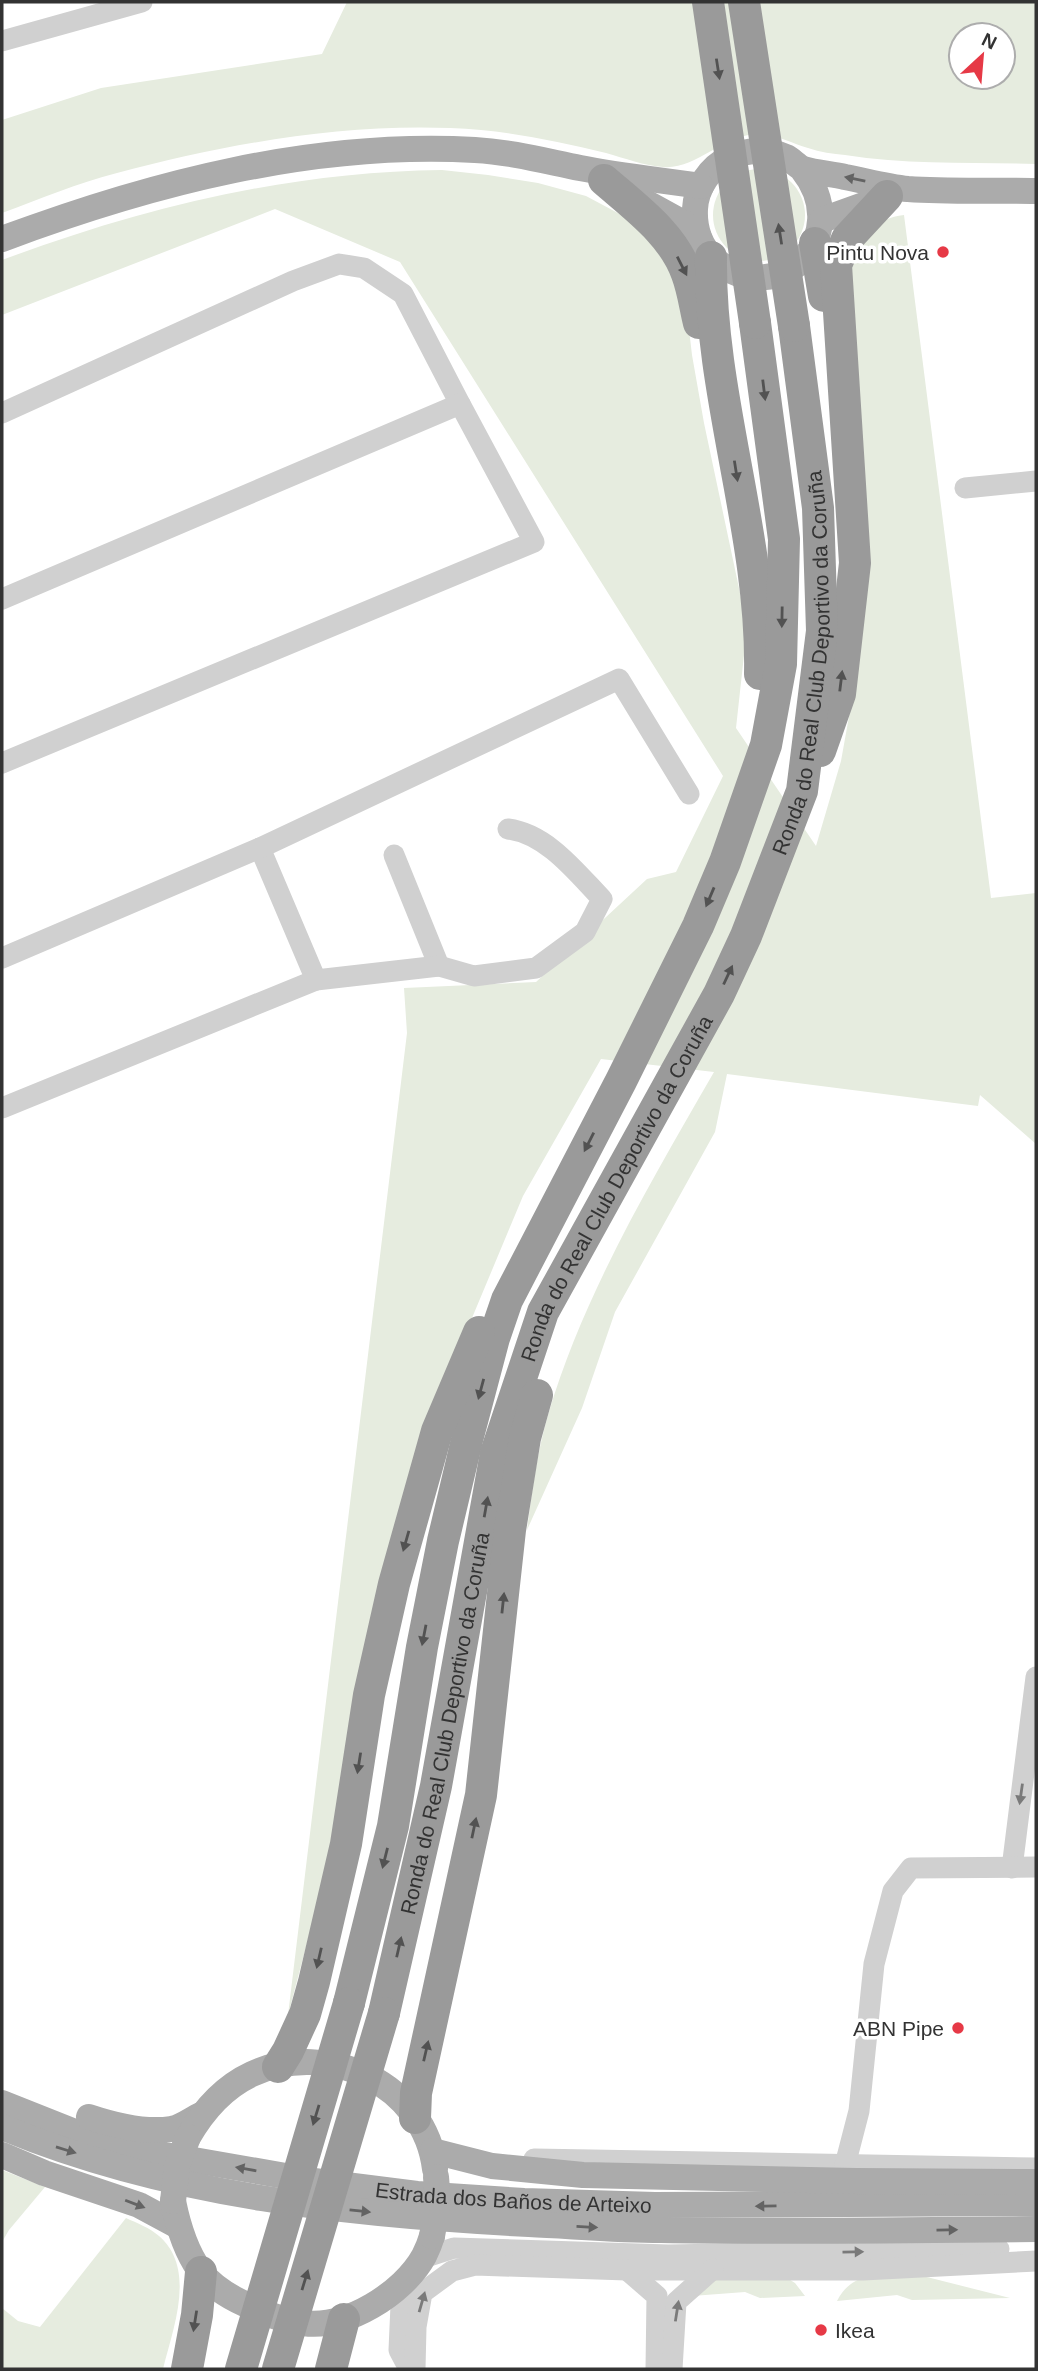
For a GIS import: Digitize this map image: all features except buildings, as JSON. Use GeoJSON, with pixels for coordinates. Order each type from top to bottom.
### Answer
{"type":"FeatureCollection","features":[{"type":"Feature","properties":{"kind":"highway","name":"Ronda do Real Club Deportivo da Coruña"},"geometry":{"type":"LineString","coordinates":[[241,2369],[349,2003],[393,1826],[422,1647],[443,1541],[494,1338],[507,1300],[698,926],[735,834],[766,745],[781,664],[784,539],[708,2]]}},
{"type":"Feature","properties":{"kind":"highway","name":"Ronda do Real Club Deportivo da Coruña"},"geometry":{"type":"LineString","coordinates":[[278,2369],[384,2013],[436,1786],[496,1453],[543,1312],[719,994],[746,936],[802,791],[822,631],[818,508],[794,326],[744,2]]}},
{"type":"Feature","properties":{"kind":"highway"},"geometry":{"type":"LineString","coordinates":[[592,174],[654,223],[673,248],[687,273],[709,362],[723,389]]}},
{"type":"Feature","properties":{"kind":"highway"},"geometry":{"type":"LineString","coordinates":[[802,791],[827,735],[840,694],[855,563],[836,265],[847,239],[897,192]]}},
{"type":"Feature","properties":{"kind":"highway"},"geometry":{"type":"LineString","coordinates":[[818,231],[847,435]]}},
{"type":"Feature","properties":{"kind":"highway"},"geometry":{"type":"LineString","coordinates":[[705,248],[723,389],[757,604],[760,641],[760,678],[755,722],[745,765],[735,834]]}},
{"type":"Feature","properties":{"kind":"highway"},"geometry":{"type":"LineString","coordinates":[[415,2118],[416,2093],[481,1796],[510,1530],[524,1438],[590,1226]]}},
{"type":"Feature","properties":{"kind":"highway"},"geometry":{"type":"LineString","coordinates":[[278,2067],[305,2014],[317,1969],[346,1844],[369,1695],[391,1596],[437,1432],[479,1332],[507,1300]]}},
{"type":"Feature","properties":{"kind":"highway"},"geometry":{"type":"LineString","coordinates":[[187,2369],[197,2315],[201,2272]]}},
{"type":"Feature","properties":{"kind":"highway"},"geometry":{"type":"LineString","coordinates":[[331,2369],[345,2319]]}},
{"type":"Feature","properties":{"kind":"main road"},"geometry":{"type":"LineString","coordinates":[[2,239],[158,187],[233,170],[337,154],[415,149],[477,150],[536,157],[592,174],[701,186]]}},
{"type":"Feature","properties":{"kind":"main road"},"geometry":{"type":"LineString","coordinates":[[592,174],[685,224],[705,248],[728,270],[747,277],[767,277],[787,271],[803,259],[818,231],[821,201],[814,183],[786,157],[767,151],[747,152],[729,158],[712,170],[701,186],[695,203],[695,221],[705,248]]}},
{"type":"Feature","properties":{"kind":"main road"},"geometry":{"type":"LineString","coordinates":[[802,169],[897,192],[1036,191]]}},
{"type":"Feature","properties":{"kind":"main road"},"geometry":{"type":"LineString","coordinates":[[818,231],[897,192]]}},
{"type":"Feature","properties":{"kind":"main road"},"geometry":{"type":"LineString","coordinates":[[303,2063],[338,2065],[359,2070],[382,2083],[396,2094],[415,2118],[435,2164],[438,2202],[428,2247],[402,2283],[375,2305],[345,2319],[305,2323],[267,2314],[227,2296],[201,2272],[187,2249],[176,2214],[177,2166],[195,2126],[224,2092],[252,2074],[278,2067],[303,2063]]}},
{"type":"Feature","properties":{"kind":"main road"},"geometry":{"type":"LineString","coordinates":[[2,2084],[53,2106],[104,2122],[146,2129],[195,2126]]}},
{"type":"Feature","properties":{"kind":"main road","name":"Estrada dos Baños de Arteixo"},"geometry":{"type":"LineString","coordinates":[[2,2103],[75,2132],[165,2154],[314,2181],[417,2194],[655,2205],[1036,2203]]}},
{"type":"Feature","properties":{"kind":"main road","name":"Estrada dos Baños de Arteixo"},"geometry":{"type":"LineString","coordinates":[[2,2127],[29,2139],[161,2179],[265,2200],[417,2217],[658,2230],[1036,2229]]}},
{"type":"Feature","properties":{"kind":"main road"},"geometry":{"type":"LineString","coordinates":[[2,2155],[44,2173],[139,2205],[176,2214]]}},
{"type":"Feature","properties":{"kind":"main road"},"geometry":{"type":"LineString","coordinates":[[435,2164],[492,2166],[583,2175],[1036,2182]]}},
{"type":"Feature","properties":{"kind":"street"},"geometry":{"type":"LineString","coordinates":[[2,41],[142,2]]}},
{"type":"Feature","properties":{"kind":"street"},"geometry":{"type":"LineString","coordinates":[[2,413],[293,281],[339,264],[364,268],[403,294],[534,542],[2,764]]}},
{"type":"Feature","properties":{"kind":"street"},"geometry":{"type":"LineString","coordinates":[[2,599],[460,404]]}},
{"type":"Feature","properties":{"kind":"street"},"geometry":{"type":"LineString","coordinates":[[965,488],[1036,481]]}},
{"type":"Feature","properties":{"kind":"street"},"geometry":{"type":"LineString","coordinates":[[2,958],[260,848],[619,679],[689,794]]}},
{"type":"Feature","properties":{"kind":"street"},"geometry":{"type":"LineString","coordinates":[[2,1108],[316,980],[439,966],[474,976],[536,968],[585,932],[602,899],[547,845],[523,831],[508,829]]}},
{"type":"Feature","properties":{"kind":"street"},"geometry":{"type":"LineString","coordinates":[[260,848],[316,980]]}},
{"type":"Feature","properties":{"kind":"street"},"geometry":{"type":"LineString","coordinates":[[394,855],[439,966]]}},
{"type":"Feature","properties":{"kind":"street"},"geometry":{"type":"LineString","coordinates":[[1012,1868],[1036,1678]]}},
{"type":"Feature","properties":{"kind":"street"},"geometry":{"type":"LineString","coordinates":[[845,2165],[859,2111],[874,1964],[893,1891],[911,1868],[1036,1867]]}},
{"type":"Feature","properties":{"kind":"street","name":"Estrada dos Baños de Arteixo"},"geometry":{"type":"LineString","coordinates":[[492,2166],[533,2159],[1036,2168]]}},
{"type":"Feature","properties":{"kind":"street"},"geometry":{"type":"LineString","coordinates":[[428,2247],[678,2255],[1036,2247]]}},
{"type":"Feature","properties":{"kind":"street"},"geometry":{"type":"LineString","coordinates":[[516,2249],[627,2270],[657,2296],[656,2369]]}},
{"type":"Feature","properties":{"kind":"street"},"geometry":{"type":"LineString","coordinates":[[415,2369],[416,2327],[422,2293],[452,2271],[475,2265],[627,2270],[863,2270],[1036,2261]]}},
{"type":"Feature","properties":{"kind":"street"},"geometry":{"type":"LineString","coordinates":[[672,2369],[676,2302],[713,2269]]}},
{"type":"Feature","properties":{"kind":"street"},"geometry":{"type":"LineString","coordinates":[[402,2283],[400,2350],[409,2369]]}},
{"type":"Feature","properties":{"kind":"shaded area"},"geometry":{"type":"Polygon","coordinates":[[[347,2],[1036,2],[1036,164],[917,162],[869,158],[822,152],[777,137],[757,134],[732,140],[686,163],[663,167],[512,134],[481,130],[389,128],[297,136],[206,152],[102,177],[2,213],[2,120],[101,88],[322,54],[347,2]]]}},
{"type":"Feature","properties":{"kind":"shaded area"},"geometry":{"type":"Polygon","coordinates":[[[759,169],[777,172],[792,182],[802,197],[805,215],[802,233],[792,248],[777,258],[759,261],[741,258],[726,248],[716,233],[713,215],[716,197],[726,182],[741,172],[759,169]]]}},
{"type":"Feature","properties":{"kind":"shaded area"},"geometry":{"type":"Polygon","coordinates":[[[442,170],[538,183],[586,196],[631,220],[658,244],[685,295],[704,423],[743,607],[745,646],[736,728],[816,846],[841,761],[853,694],[851,263],[870,230],[884,220],[904,215],[991,898],[1036,893],[1036,1144],[980,1095],[978,1106],[727,1074],[715,1132],[615,1312],[582,1408],[527,1530],[544,1429],[580,1325],[621,1239],[714,1072],[601,1059],[523,1196],[431,1416],[326,1871],[288,2015],[407,1033],[404,988],[536,982],[647,879],[676,872],[723,776],[400,262],[275,209],[2,315],[2,260],[109,224],[218,196],[328,177],[442,170]]]}},
{"type":"Feature","properties":{"kind":"shaded area"},"geometry":{"type":"Polygon","coordinates":[[[2,2170],[45,2187],[2,2242],[2,2170]]]}},
{"type":"Feature","properties":{"kind":"shaded area"},"geometry":{"type":"Polygon","coordinates":[[[126,2218],[159,2236],[177,2265],[179,2300],[163,2369],[2,2369],[2,2308],[18,2321],[40,2327],[126,2218]]]}},
{"type":"Feature","properties":{"kind":"shaded area"},"geometry":{"type":"Polygon","coordinates":[[[911,2273],[1010,2298],[912,2300],[897,2295],[837,2301],[843,2291],[859,2279],[879,2274],[911,2273]]]}},
{"type":"Feature","properties":{"kind":"shaded area"},"geometry":{"type":"Polygon","coordinates":[[[787,2278],[795,2283],[805,2296],[760,2298],[745,2292],[692,2296],[716,2279],[787,2278]]]}},
{"type":"Feature","properties":{"kind":"place","name":"Pintu Nova"},"geometry":{"type":"Point","coordinates":[943,252]}},
{"type":"Feature","properties":{"kind":"place","name":"ABN Pipe"},"geometry":{"type":"Point","coordinates":[958,2028]}},
{"type":"Feature","properties":{"kind":"place","name":"Ikea"},"geometry":{"type":"Point","coordinates":[821,2330]}}]}
